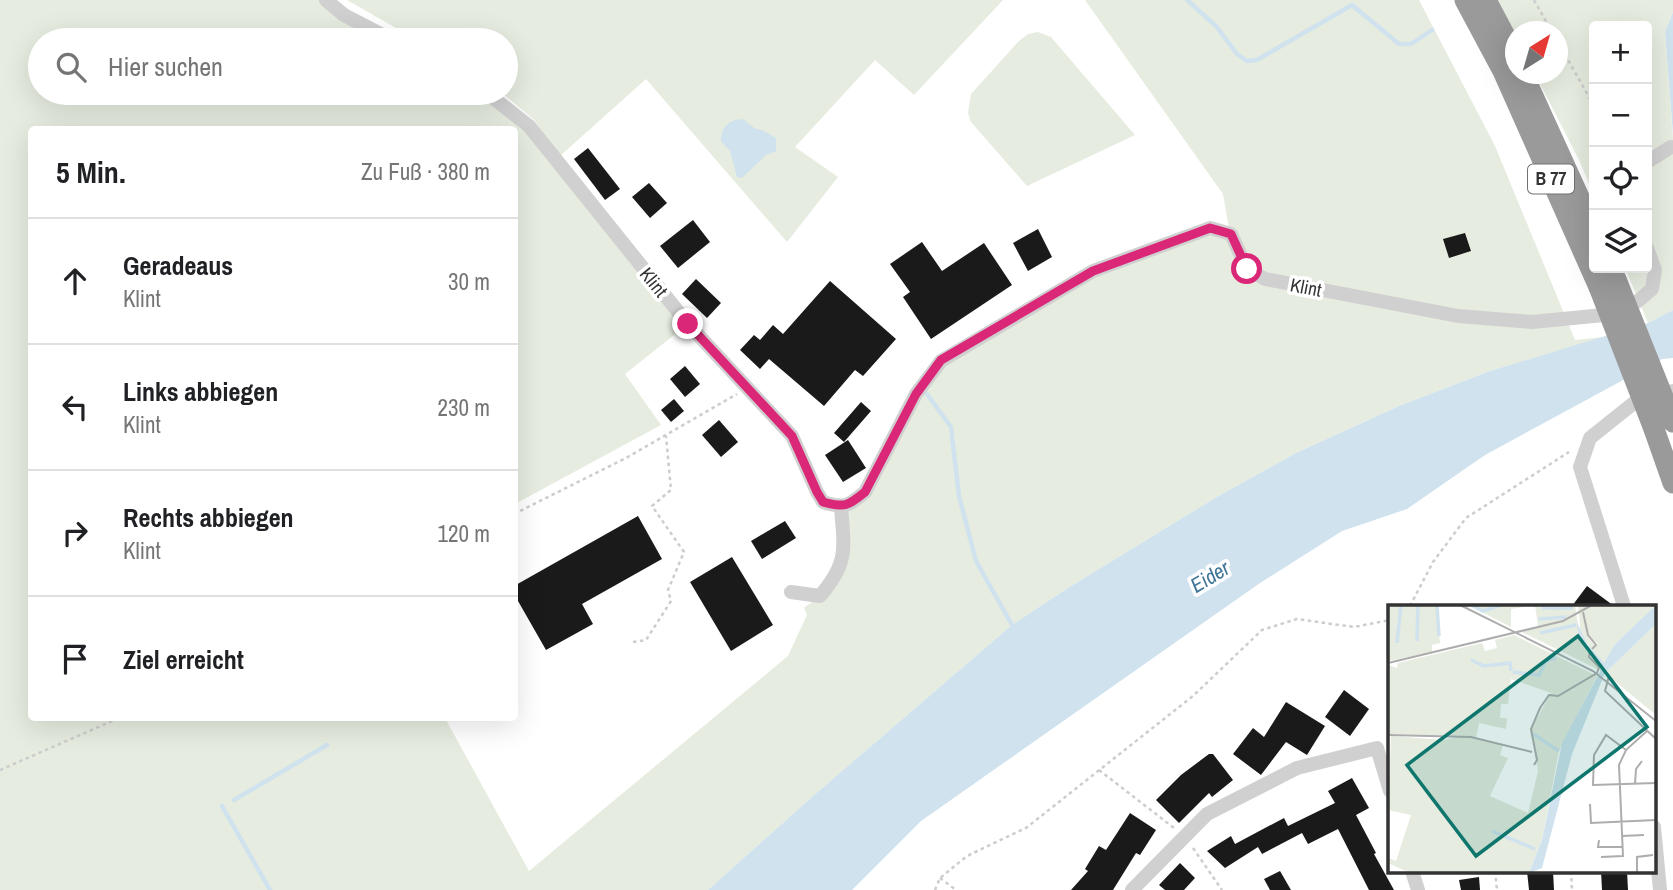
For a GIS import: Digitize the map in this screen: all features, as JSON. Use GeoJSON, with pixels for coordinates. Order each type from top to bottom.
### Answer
{"type":"FeatureCollection","features":[{"type":"Feature","properties":{"kind":"highway","name":"B 77"},"geometry":{"type":"LineString","coordinates":[[1465,0],[1609,279],[1664,425],[1673,483]]}},
{"type":"Feature","properties":{"kind":"highway"},"geometry":{"type":"LineString","coordinates":[[1486,0],[1505,36]]}},
{"type":"Feature","properties":{"kind":"highway","name":"B 77"},"geometry":{"type":"LineString","coordinates":[[1528,84],[1589,219]]}},
{"type":"Feature","properties":{"kind":"street"},"geometry":{"type":"LineString","coordinates":[[326,0],[344,15],[369,28]]}},
{"type":"Feature","properties":{"kind":"street","name":"Klint"},"geometry":{"type":"LineString","coordinates":[[502,105],[528,126],[688,324],[792,436],[823,502],[841,507],[853,502],[865,492],[916,394],[941,360],[1093,271],[1210,228],[1231,234],[1247,269],[1265,279],[1458,316],[1532,322],[1614,314],[1638,301],[1652,289],[1655,270],[1652,262]]}},
{"type":"Feature","properties":{"kind":"street"},"geometry":{"type":"LineString","coordinates":[[1652,159],[1671,147]]}},
{"type":"Feature","properties":{"kind":"street"},"geometry":{"type":"LineString","coordinates":[[1623,605],[1580,467],[1590,438],[1634,402],[1673,391]]}},
{"type":"Feature","properties":{"kind":"street"},"geometry":{"type":"LineString","coordinates":[[791,592],[820,596],[836,577],[844,555],[841,507]]}},
{"type":"Feature","properties":{"kind":"street"},"geometry":{"type":"LineString","coordinates":[[1132,890],[1207,814],[1297,768],[1383,747],[1388,778]]}},
{"type":"Feature","properties":{"kind":"street"},"geometry":{"type":"LineString","coordinates":[[1656,848],[1660,890]]}},
{"type":"Feature","properties":{"kind":"street"},"geometry":{"type":"LineString","coordinates":[[1412,872],[1418,890]]}},
{"type":"Feature","properties":{"kind":"path"},"geometry":{"type":"LineString","coordinates":[[1534,0],[1546,21]]}},
{"type":"Feature","properties":{"kind":"path"},"geometry":{"type":"LineString","coordinates":[[1568,60],[1589,97]]}},
{"type":"Feature","properties":{"kind":"path"},"geometry":{"type":"LineString","coordinates":[[518,512],[666,436],[749,387]]}},
{"type":"Feature","properties":{"kind":"path"},"geometry":{"type":"LineString","coordinates":[[633,642],[646,640],[671,601],[668,590],[684,552],[652,506],[671,490],[666,436]]}},
{"type":"Feature","properties":{"kind":"path"},"geometry":{"type":"LineString","coordinates":[[1411,605],[1433,562],[1466,518],[1590,438]]}},
{"type":"Feature","properties":{"kind":"path"},"geometry":{"type":"LineString","coordinates":[[935,890],[940,878],[967,856],[1026,828],[1193,696],[1262,630],[1297,619],[1354,627],[1388,621]]}},
{"type":"Feature","properties":{"kind":"path"},"geometry":{"type":"LineString","coordinates":[[0,770],[112,721]]}},
{"type":"Feature","properties":{"kind":"path"},"geometry":{"type":"LineString","coordinates":[[1099,770],[1184,836],[1222,890]]}},
{"type":"Feature","properties":{"kind":"path"},"geometry":{"type":"LineString","coordinates":[[1495,872],[1497,890]]}},
{"type":"Feature","properties":{"kind":"path"},"geometry":{"type":"LineString","coordinates":[[1571,872],[1572,890]]}},
{"type":"Feature","properties":{"kind":"path"},"geometry":{"type":"LineString","coordinates":[[940,878],[956,890]]}},
{"type":"Feature","properties":{"kind":"shaded area"},"geometry":{"type":"Polygon","coordinates":[[[0,0],[326,0],[372,28],[28,28],[28,105],[502,105],[529,126],[688,324],[625,374],[661,425],[518,502],[518,126],[28,126],[28,721],[447,721],[529,871],[788,656],[807,615],[804,608],[820,596],[836,577],[841,507],[853,502],[941,361],[1093,271],[1210,228],[1230,234],[1223,194],[1085,0],[1419,0],[1495,146],[1575,340],[1604,337],[1490,371],[1399,406],[1296,453],[1215,498],[1068,588],[1012,625],[708,890],[0,890],[0,0]]]}},
{"type":"Feature","properties":{"kind":"shaded area"},"geometry":{"type":"Polygon","coordinates":[[[347,0],[1003,0],[914,95],[875,60],[795,147],[838,177],[787,242],[646,79],[560,156],[534,120],[516,105],[518,28],[396,28],[347,0]]]}},
{"type":"Feature","properties":{"kind":"shaded area"},"geometry":{"type":"Polygon","coordinates":[[[1498,0],[1673,0],[1673,12],[1665,32],[1673,139],[1673,310],[1648,323],[1627,273],[1652,273],[1652,21],[1589,21],[1589,183],[1540,84],[1568,84],[1568,21],[1508,21],[1498,0]]]}},
{"type":"Feature","properties":{"kind":"shaded area"},"geometry":{"type":"Polygon","coordinates":[[[1038,32],[1051,37],[1135,135],[1027,186],[971,122],[968,113],[971,94],[1019,41],[1028,34],[1038,32]]]}},
{"type":"Feature","properties":{"kind":"water"},"geometry":{"type":"Polygon","coordinates":[[[1673,12],[1673,135],[1665,32],[1673,12]]]}},
{"type":"Feature","properties":{"kind":"water"},"geometry":{"type":"Polygon","coordinates":[[[743,119],[754,128],[776,138],[776,151],[766,155],[742,178],[737,177],[730,151],[721,141],[722,131],[727,125],[743,119]]]}},
{"type":"Feature","properties":{"kind":"water","name":"Eider"},"geometry":{"type":"Polygon","coordinates":[[[1673,310],[1673,358],[1662,359],[1485,455],[1407,509],[1342,531],[1260,583],[921,821],[852,890],[708,890],[1012,625],[1215,498],[1296,453],[1399,406],[1490,371],[1648,323],[1673,310]]]}},
{"type":"Feature","properties":{"kind":"building"},"geometry":{"type":"Polygon","coordinates":[[[588,148],[620,189],[605,200],[574,159],[588,148]]]}},
{"type":"Feature","properties":{"kind":"building"},"geometry":{"type":"Polygon","coordinates":[[[649,183],[667,203],[650,218],[632,197],[649,183]]]}},
{"type":"Feature","properties":{"kind":"building"},"geometry":{"type":"Polygon","coordinates":[[[693,220],[710,242],[678,268],[660,246],[693,220]]]}},
{"type":"Feature","properties":{"kind":"building"},"geometry":{"type":"Polygon","coordinates":[[[1038,229],[1052,257],[1028,271],[1013,243],[1038,229]]]}},
{"type":"Feature","properties":{"kind":"building"},"geometry":{"type":"Polygon","coordinates":[[[1465,233],[1471,251],[1449,258],[1443,239],[1465,233]]]}},
{"type":"Feature","properties":{"kind":"building"},"geometry":{"type":"Polygon","coordinates":[[[922,242],[942,271],[984,243],[1012,285],[931,339],[903,297],[910,292],[890,264],[922,242]]]}},
{"type":"Feature","properties":{"kind":"building"},"geometry":{"type":"Polygon","coordinates":[[[696,279],[721,303],[707,318],[682,294],[696,279]]]}},
{"type":"Feature","properties":{"kind":"building"},"geometry":{"type":"Polygon","coordinates":[[[830,281],[896,339],[863,376],[855,370],[824,406],[769,359],[760,369],[740,350],[754,335],[760,340],[773,325],[783,334],[830,281]]]}},
{"type":"Feature","properties":{"kind":"building"},"geometry":{"type":"Polygon","coordinates":[[[685,366],[700,384],[685,397],[670,379],[685,366]]]}},
{"type":"Feature","properties":{"kind":"building"},"geometry":{"type":"Polygon","coordinates":[[[674,399],[684,411],[671,422],[661,410],[674,399]]]}},
{"type":"Feature","properties":{"kind":"building"},"geometry":{"type":"Polygon","coordinates":[[[861,402],[871,411],[844,442],[834,433],[861,402]]]}},
{"type":"Feature","properties":{"kind":"building"},"geometry":{"type":"Polygon","coordinates":[[[719,420],[738,442],[721,457],[702,435],[719,420]]]}},
{"type":"Feature","properties":{"kind":"building"},"geometry":{"type":"Polygon","coordinates":[[[848,440],[866,468],[843,482],[825,455],[848,440]]]}},
{"type":"Feature","properties":{"kind":"building"},"geometry":{"type":"Polygon","coordinates":[[[638,516],[662,559],[582,604],[593,624],[546,650],[518,601],[518,584],[638,516]]]}},
{"type":"Feature","properties":{"kind":"building"},"geometry":{"type":"Polygon","coordinates":[[[785,521],[796,538],[762,559],[751,541],[785,521]]]}},
{"type":"Feature","properties":{"kind":"building"},"geometry":{"type":"Polygon","coordinates":[[[732,557],[773,625],[731,651],[690,582],[732,557]]]}},
{"type":"Feature","properties":{"kind":"building"},"geometry":{"type":"Polygon","coordinates":[[[1587,586],[1613,605],[1573,605],[1587,586]]]}},
{"type":"Feature","properties":{"kind":"building"},"geometry":{"type":"Polygon","coordinates":[[[1344,690],[1369,709],[1350,736],[1325,717],[1344,690]]]}},
{"type":"Feature","properties":{"kind":"building"},"geometry":{"type":"Polygon","coordinates":[[[1286,702],[1325,726],[1307,755],[1286,742],[1261,775],[1233,754],[1253,728],[1264,737],[1286,702]]]}},
{"type":"Feature","properties":{"kind":"building"},"geometry":{"type":"Polygon","coordinates":[[[1209,754],[1213,754],[1233,780],[1212,797],[1209,793],[1179,823],[1156,800],[1181,775],[1209,754]]]}},
{"type":"Feature","properties":{"kind":"building"},"geometry":{"type":"Polygon","coordinates":[[[1352,778],[1369,808],[1356,815],[1394,890],[1369,890],[1338,829],[1308,844],[1302,833],[1262,854],[1258,847],[1225,868],[1207,851],[1231,836],[1235,844],[1284,818],[1288,826],[1335,803],[1328,791],[1352,778]]]}},
{"type":"Feature","properties":{"kind":"building"},"geometry":{"type":"Polygon","coordinates":[[[1130,813],[1156,830],[1140,855],[1136,853],[1113,890],[1071,890],[1088,871],[1085,869],[1099,846],[1106,850],[1130,813]]]}},
{"type":"Feature","properties":{"kind":"building"},"geometry":{"type":"Polygon","coordinates":[[[1180,863],[1195,878],[1184,890],[1165,890],[1159,885],[1180,863]]]}},
{"type":"Feature","properties":{"kind":"building"},"geometry":{"type":"Polygon","coordinates":[[[1280,871],[1291,890],[1270,890],[1264,879],[1280,871]]]}},
{"type":"Feature","properties":{"kind":"building"},"geometry":{"type":"Polygon","coordinates":[[[1527,872],[1553,872],[1554,890],[1529,890],[1527,872]]]}},
{"type":"Feature","properties":{"kind":"building"},"geometry":{"type":"Polygon","coordinates":[[[1601,872],[1627,872],[1628,890],[1602,890],[1601,872]]]}},
{"type":"Feature","properties":{"kind":"building"},"geometry":{"type":"Polygon","coordinates":[[[1479,877],[1480,890],[1461,890],[1459,880],[1479,877]]]}},
{"type":"Feature","properties":{"kind":"waterway"},"geometry":{"type":"LineString","coordinates":[[1187,0],[1216,26],[1237,54],[1247,61],[1257,60],[1352,5],[1399,44],[1411,44],[1432,30]]}},
{"type":"Feature","properties":{"kind":"waterway"},"geometry":{"type":"LineString","coordinates":[[927,394],[951,427],[959,496],[976,561],[1012,625]]}},
{"type":"Feature","properties":{"kind":"waterway"},"geometry":{"type":"LineString","coordinates":[[234,800],[327,745]]}},
{"type":"Feature","properties":{"kind":"waterway"},"geometry":{"type":"LineString","coordinates":[[222,806],[270,890]]}},
{"type":"Feature","properties":{"kind":"route"},"geometry":{"type":"LineString","coordinates":[[688,324],[792,436],[823,502],[841,507],[853,502],[865,492],[916,394],[941,360],[1093,271],[1210,228],[1231,234],[1247,269]]}}]}
